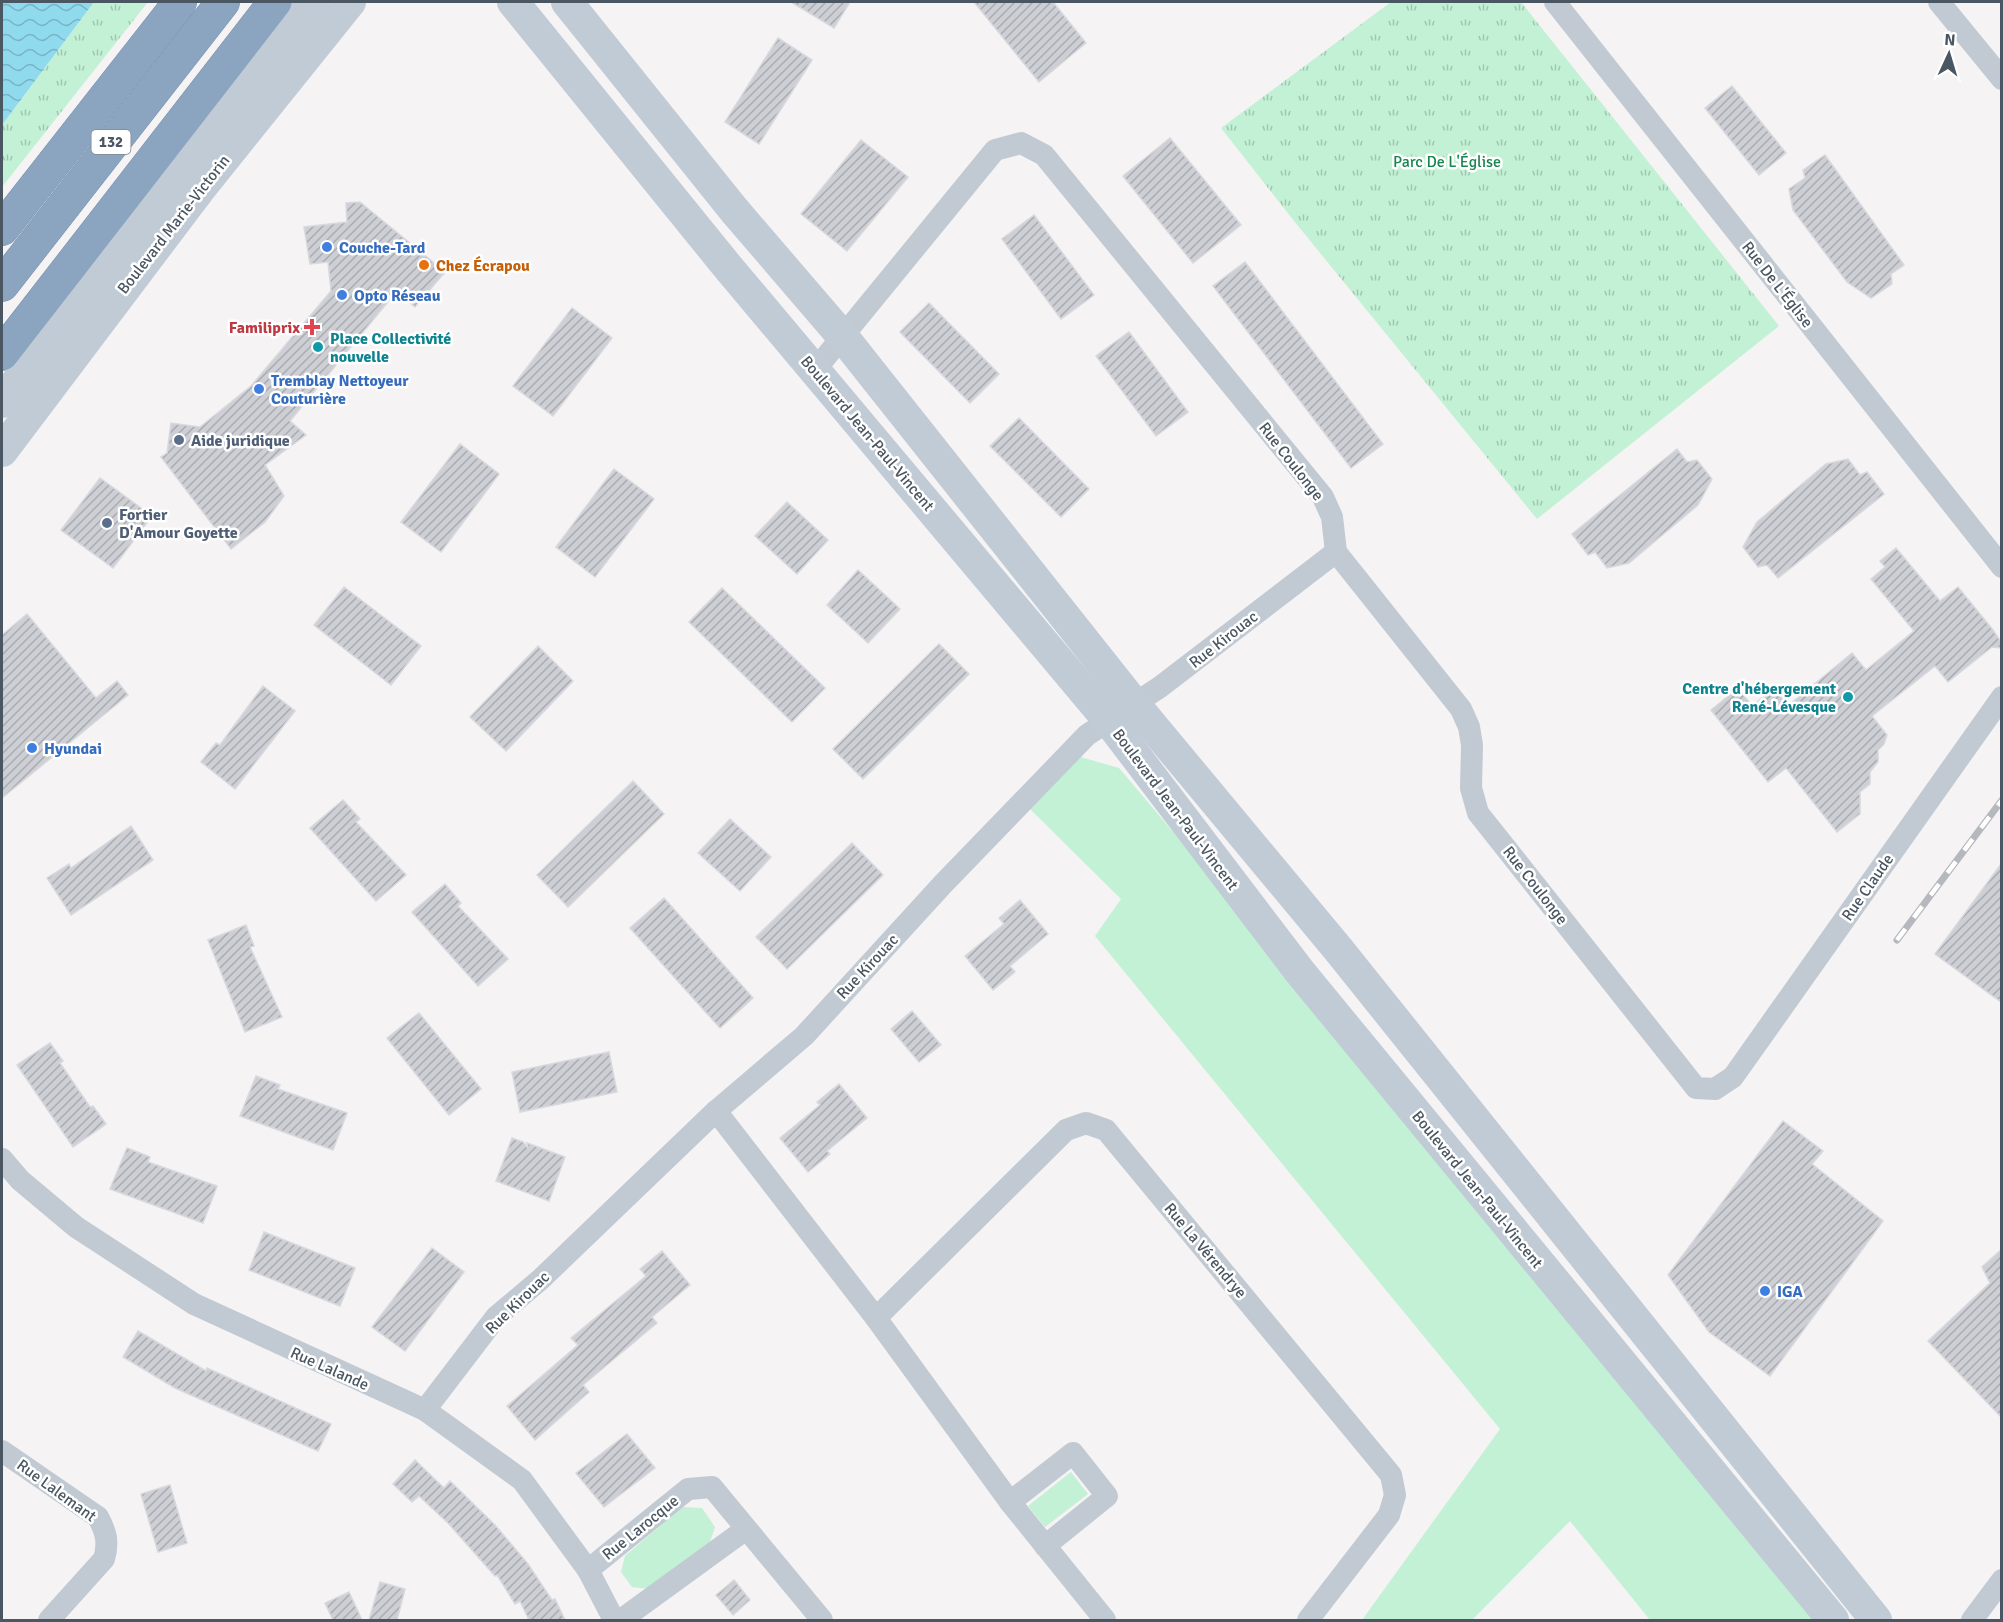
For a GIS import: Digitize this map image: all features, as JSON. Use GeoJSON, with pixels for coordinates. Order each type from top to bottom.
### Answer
{"type":"FeatureCollection","features":[{"type":"Feature","properties":{"kind":"highway"},"geometry":{"type":"LineString","coordinates":[[2,229],[180,2]]}},
{"type":"Feature","properties":{"kind":"highway","name":"132"},"geometry":{"type":"LineString","coordinates":[[2,285],[223,2]]}},
{"type":"Feature","properties":{"kind":"highway"},"geometry":{"type":"LineString","coordinates":[[2,322],[131,152],[252,2]]}},
{"type":"Feature","properties":{"kind":"highway"},"geometry":{"type":"LineString","coordinates":[[2,354],[275,2]]}},
{"type":"Feature","properties":{"kind":"street","name":"Boulevard Marie-Victorin"},"geometry":{"type":"LineString","coordinates":[[2,402],[176,172],[312,2]]}},
{"type":"Feature","properties":{"kind":"street","name":"Boulevard Marie-Victorin"},"geometry":{"type":"LineString","coordinates":[[2,451],[184,209],[350,2]]}},
{"type":"Feature","properties":{"kind":"street","name":"Boulevard Jean-Paul-Vincent"},"geometry":{"type":"LineString","coordinates":[[513,2],[815,370],[1122,713],[1338,949],[1608,1289],[1876,1620]]}},
{"type":"Feature","properties":{"kind":"street","name":"Boulevard Jean-Paul-Vincent"},"geometry":{"type":"LineString","coordinates":[[567,2],[734,210],[843,337],[1122,713],[1300,972],[1833,1620]]}},
{"type":"Feature","properties":{"kind":"street","name":"Rue De L'Église"},"geometry":{"type":"LineString","coordinates":[[1555,2],[2001,567]]}},
{"type":"Feature","properties":{"kind":"street"},"geometry":{"type":"LineString","coordinates":[[1939,2],[2001,79]]}},
{"type":"Feature","properties":{"kind":"street","name":"Rue Coulonge"},"geometry":{"type":"LineString","coordinates":[[815,370],[995,150],[1021,143],[1044,155],[1323,496],[1332,517],[1335,552],[1461,709],[1469,727],[1472,746],[1471,788],[1478,813],[1696,1088],[1715,1089],[1733,1077]]}},
{"type":"Feature","properties":{"kind":"street","name":"Rue Kirouac"},"geometry":{"type":"LineString","coordinates":[[425,1410],[496,1317],[541,1279],[716,1111],[804,1036],[943,884],[1087,735],[1122,713],[1335,552]]}},
{"type":"Feature","properties":{"kind":"street","name":"Rue Claude"},"geometry":{"type":"LineString","coordinates":[[1733,1077],[2001,697]]}},
{"type":"Feature","properties":{"kind":"street"},"geometry":{"type":"LineString","coordinates":[[716,1111],[876,1318],[1010,1502],[1105,1620]]}},
{"type":"Feature","properties":{"kind":"street","name":"Rue La Vérendrye"},"geometry":{"type":"LineString","coordinates":[[876,1318],[1066,1130],[1086,1123],[1106,1130],[1391,1474],[1395,1495],[1389,1515],[1308,1620]]}},
{"type":"Feature","properties":{"kind":"street","name":"Rue Lalande"},"geometry":{"type":"LineString","coordinates":[[2,1159],[20,1180],[76,1227],[208,1313],[425,1410],[522,1480],[588,1570],[614,1620]]}},
{"type":"Feature","properties":{"kind":"street"},"geometry":{"type":"LineString","coordinates":[[1584,1317],[1608,1289]]}},
{"type":"Feature","properties":{"kind":"street","name":"Rue Lalemant"},"geometry":{"type":"LineString","coordinates":[[2,1451],[98,1517],[106,1532],[108,1546],[104,1559],[49,1620]]}},
{"type":"Feature","properties":{"kind":"street"},"geometry":{"type":"LineString","coordinates":[[1010,1502],[1073,1453],[1107,1496],[1046,1546]]}},
{"type":"Feature","properties":{"kind":"street","name":"Rue Larocque"},"geometry":{"type":"LineString","coordinates":[[588,1570],[688,1488],[712,1487],[822,1620]]}},
{"type":"Feature","properties":{"kind":"street"},"geometry":{"type":"LineString","coordinates":[[621,1620],[746,1529]]}},
{"type":"Feature","properties":{"kind":"street"},"geometry":{"type":"LineString","coordinates":[[1972,1620],[2001,1580]]}},
{"type":"Feature","properties":{"kind":"green space"},"geometry":{"type":"Polygon","coordinates":[[[94,2],[148,2],[2,187],[2,125],[94,2]]]}},
{"type":"Feature","properties":{"kind":"green space","name":"Parc De L'Église"},"geometry":{"type":"Polygon","coordinates":[[[1391,2],[1521,2],[1779,326],[1537,519],[1221,128],[1391,2]]]}},
{"type":"Feature","properties":{"kind":"green space"},"geometry":{"type":"Polygon","coordinates":[[[1077,756],[1119,768],[1584,1318],[1833,1620],[1650,1620],[1570,1521],[1472,1620],[1362,1620],[1500,1429],[1095,936],[1121,899],[1027,806],[1077,756]]]}},
{"type":"Feature","properties":{"kind":"green space"},"geometry":{"type":"Polygon","coordinates":[[[1071,1472],[1088,1494],[1045,1527],[1028,1506],[1071,1472]]]}},
{"type":"Feature","properties":{"kind":"green space"},"geometry":{"type":"Polygon","coordinates":[[[682,1507],[702,1508],[715,1527],[708,1548],[649,1589],[632,1587],[621,1572],[625,1556],[682,1507]]]}},
{"type":"Feature","properties":{"kind":"water"},"geometry":{"type":"Polygon","coordinates":[[[2,2],[94,2],[2,125],[2,2]]]}},
{"type":"Feature","properties":{"kind":"building"},"geometry":{"type":"Polygon","coordinates":[[[791,2],[850,2],[834,28],[791,2]]]}},
{"type":"Feature","properties":{"kind":"building"},"geometry":{"type":"Polygon","coordinates":[[[974,2],[1053,2],[1086,43],[1039,82],[974,2]]]}},
{"type":"Feature","properties":{"kind":"building"},"geometry":{"type":"Polygon","coordinates":[[[778,38],[812,60],[759,144],[725,122],[778,38]]]}},
{"type":"Feature","properties":{"kind":"building"},"geometry":{"type":"Polygon","coordinates":[[[1732,86],[1786,153],[1759,175],[1705,108],[1732,86]]]}},
{"type":"Feature","properties":{"kind":"building"},"geometry":{"type":"Polygon","coordinates":[[[1170,138],[1241,225],[1193,263],[1123,176],[1170,138]]]}},
{"type":"Feature","properties":{"kind":"building"},"geometry":{"type":"Polygon","coordinates":[[[861,140],[908,177],[847,251],[801,214],[861,140]]]}},
{"type":"Feature","properties":{"kind":"building"},"geometry":{"type":"Polygon","coordinates":[[[1825,155],[1904,265],[1891,274],[1892,284],[1871,298],[1847,282],[1793,210],[1789,189],[1805,178],[1803,170],[1825,155]]]}},
{"type":"Feature","properties":{"kind":"building","name":"Place Collectivité nouvelle"},"geometry":{"type":"Polygon","coordinates":[[[360,202],[445,272],[415,307],[396,292],[290,421],[306,435],[265,465],[284,496],[265,522],[231,549],[161,457],[167,453],[171,423],[200,427],[251,386],[331,291],[328,262],[310,264],[304,227],[347,222],[346,203],[360,202]]]}},
{"type":"Feature","properties":{"kind":"building"},"geometry":{"type":"Polygon","coordinates":[[[1034,215],[1094,295],[1061,319],[1002,239],[1034,215]]]}},
{"type":"Feature","properties":{"kind":"building"},"geometry":{"type":"Polygon","coordinates":[[[1245,262],[1383,444],[1351,468],[1213,286],[1245,262]]]}},
{"type":"Feature","properties":{"kind":"building"},"geometry":{"type":"Polygon","coordinates":[[[929,303],[999,374],[970,403],[900,332],[929,303]]]}},
{"type":"Feature","properties":{"kind":"building"},"geometry":{"type":"Polygon","coordinates":[[[572,308],[612,338],[553,416],[513,386],[572,308]]]}},
{"type":"Feature","properties":{"kind":"building"},"geometry":{"type":"Polygon","coordinates":[[[1129,332],[1188,412],[1156,436],[1096,356],[1129,332]]]}},
{"type":"Feature","properties":{"kind":"building"},"geometry":{"type":"Polygon","coordinates":[[[1019,418],[1089,489],[1061,517],[990,446],[1019,418]]]}},
{"type":"Feature","properties":{"kind":"building"},"geometry":{"type":"Polygon","coordinates":[[[460,444],[499,474],[441,552],[401,522],[460,444]]]}},
{"type":"Feature","properties":{"kind":"building"},"geometry":{"type":"Polygon","coordinates":[[[1677,449],[1687,462],[1697,460],[1712,479],[1698,505],[1629,563],[1607,568],[1595,552],[1588,555],[1572,534],[1677,449]]]}},
{"type":"Feature","properties":{"kind":"building"},"geometry":{"type":"Polygon","coordinates":[[[1848,459],[1860,475],[1867,472],[1884,494],[1778,578],[1767,565],[1758,567],[1743,547],[1757,522],[1826,464],[1848,459]]]}},
{"type":"Feature","properties":{"kind":"building"},"geometry":{"type":"Polygon","coordinates":[[[614,469],[654,499],[595,577],[556,547],[614,469]]]}},
{"type":"Feature","properties":{"kind":"building","name":"Fortier D'Amour Goyette"},"geometry":{"type":"Polygon","coordinates":[[[100,478],[152,516],[113,568],[61,530],[100,478]]]}},
{"type":"Feature","properties":{"kind":"building"},"geometry":{"type":"Polygon","coordinates":[[[787,502],[828,540],[797,574],[755,536],[787,502]]]}},
{"type":"Feature","properties":{"kind":"building","name":"Centre d'hébergement René-Lévesque"},"geometry":{"type":"Polygon","coordinates":[[[1896,548],[1940,601],[1958,587],[1993,630],[2001,642],[2001,648],[1992,647],[1948,682],[1935,666],[1872,716],[1887,735],[1884,744],[1878,750],[1878,762],[1870,772],[1870,784],[1860,792],[1860,814],[1837,832],[1786,768],[1768,782],[1711,710],[1738,688],[1752,706],[1774,688],[1789,705],[1852,653],[1866,670],[1914,631],[1871,579],[1885,567],[1880,561],[1896,548]]]}},
{"type":"Feature","properties":{"kind":"building"},"geometry":{"type":"Polygon","coordinates":[[[858,570],[900,609],[868,643],[827,605],[858,570]]]}},
{"type":"Feature","properties":{"kind":"building"},"geometry":{"type":"Polygon","coordinates":[[[344,587],[421,646],[391,685],[314,625],[344,587]]]}},
{"type":"Feature","properties":{"kind":"building"},"geometry":{"type":"Polygon","coordinates":[[[722,588],[825,688],[792,722],[689,622],[722,588]]]}},
{"type":"Feature","properties":{"kind":"building","name":"Hyundai"},"geometry":{"type":"Polygon","coordinates":[[[27,614],[96,698],[117,681],[128,695],[2,798],[2,635],[27,614]]]}},
{"type":"Feature","properties":{"kind":"building"},"geometry":{"type":"Polygon","coordinates":[[[939,644],[969,674],[863,779],[833,749],[939,644]]]}},
{"type":"Feature","properties":{"kind":"building"},"geometry":{"type":"Polygon","coordinates":[[[538,646],[573,681],[506,751],[470,717],[538,646]]]}},
{"type":"Feature","properties":{"kind":"building"},"geometry":{"type":"Polygon","coordinates":[[[263,686],[295,711],[235,789],[201,762],[216,743],[220,745],[263,686]]]}},
{"type":"Feature","properties":{"kind":"building"},"geometry":{"type":"Polygon","coordinates":[[[633,781],[664,814],[568,907],[537,875],[633,781]]]}},
{"type":"Feature","properties":{"kind":"building"},"geometry":{"type":"Polygon","coordinates":[[[343,800],[360,819],[356,822],[406,875],[376,901],[310,828],[343,800]]]}},
{"type":"Feature","properties":{"kind":"building"},"geometry":{"type":"Polygon","coordinates":[[[730,819],[771,857],[740,891],[698,853],[730,819]]]}},
{"type":"Feature","properties":{"kind":"building"},"geometry":{"type":"Polygon","coordinates":[[[131,826],[153,860],[71,915],[47,878],[69,864],[71,868],[131,826]]]}},
{"type":"Feature","properties":{"kind":"building"},"geometry":{"type":"Polygon","coordinates":[[[852,843],[883,875],[787,969],[756,937],[852,843]]]}},
{"type":"Feature","properties":{"kind":"building"},"geometry":{"type":"Polygon","coordinates":[[[2001,864],[2001,1002],[1935,954],[2001,864]]]}},
{"type":"Feature","properties":{"kind":"building"},"geometry":{"type":"Polygon","coordinates":[[[445,884],[461,903],[458,906],[508,959],[478,986],[412,912],[445,884]]]}},
{"type":"Feature","properties":{"kind":"building"},"geometry":{"type":"Polygon","coordinates":[[[664,898],[753,998],[720,1028],[630,928],[664,898]]]}},
{"type":"Feature","properties":{"kind":"building"},"geometry":{"type":"Polygon","coordinates":[[[1020,900],[1048,934],[1010,966],[1015,972],[993,990],[965,956],[1004,924],[999,918],[1020,900]]]}},
{"type":"Feature","properties":{"kind":"building"},"geometry":{"type":"Polygon","coordinates":[[[246,925],[254,946],[250,947],[282,1017],[245,1032],[208,940],[246,925]]]}},
{"type":"Feature","properties":{"kind":"building"},"geometry":{"type":"Polygon","coordinates":[[[912,1011],[941,1045],[919,1062],[891,1029],[912,1011]]]}},
{"type":"Feature","properties":{"kind":"building"},"geometry":{"type":"Polygon","coordinates":[[[419,1013],[481,1089],[449,1115],[387,1038],[419,1013]]]}},
{"type":"Feature","properties":{"kind":"building"},"geometry":{"type":"Polygon","coordinates":[[[50,1043],[63,1061],[60,1063],[90,1107],[93,1106],[106,1124],[73,1147],[17,1065],[50,1043]]]}},
{"type":"Feature","properties":{"kind":"building"},"geometry":{"type":"Polygon","coordinates":[[[609,1052],[617,1092],[520,1112],[512,1072],[609,1052]]]}},
{"type":"Feature","properties":{"kind":"building"},"geometry":{"type":"Polygon","coordinates":[[[256,1076],[280,1085],[278,1089],[347,1113],[333,1150],[240,1116],[256,1076]]]}},
{"type":"Feature","properties":{"kind":"building"},"geometry":{"type":"Polygon","coordinates":[[[839,1084],[867,1118],[827,1151],[830,1154],[808,1172],[780,1138],[820,1105],[817,1102],[839,1084]]]}},
{"type":"Feature","properties":{"kind":"building"},"geometry":{"type":"Polygon","coordinates":[[[1783,1121],[1823,1151],[1812,1164],[1883,1221],[1770,1376],[1709,1332],[1668,1275],[1783,1121]]]}},
{"type":"Feature","properties":{"kind":"building"},"geometry":{"type":"Polygon","coordinates":[[[512,1138],[523,1142],[528,1148],[527,1143],[565,1157],[549,1201],[496,1181],[512,1138]]]}},
{"type":"Feature","properties":{"kind":"building"},"geometry":{"type":"Polygon","coordinates":[[[127,1148],[150,1157],[148,1162],[217,1186],[203,1223],[110,1189],[127,1148]]]}},
{"type":"Feature","properties":{"kind":"building"},"geometry":{"type":"Polygon","coordinates":[[[264,1232],[355,1268],[340,1306],[249,1270],[264,1232]]]}},
{"type":"Feature","properties":{"kind":"building"},"geometry":{"type":"Polygon","coordinates":[[[432,1248],[464,1272],[405,1351],[372,1327],[432,1248]]]}},
{"type":"Feature","properties":{"kind":"building"},"geometry":{"type":"Polygon","coordinates":[[[2001,1250],[2001,1417],[1928,1341],[1990,1283],[1982,1267],[2001,1250]]]}},
{"type":"Feature","properties":{"kind":"building"},"geometry":{"type":"Polygon","coordinates":[[[662,1251],[690,1285],[652,1317],[657,1323],[583,1385],[589,1392],[535,1440],[507,1406],[578,1345],[571,1338],[646,1276],[640,1269],[662,1251]]]}},
{"type":"Feature","properties":{"kind":"building"},"geometry":{"type":"Polygon","coordinates":[[[138,1331],[206,1371],[207,1368],[331,1424],[318,1451],[175,1388],[123,1357],[138,1331]]]}},
{"type":"Feature","properties":{"kind":"building"},"geometry":{"type":"Polygon","coordinates":[[[627,1434],[655,1468],[604,1507],[576,1473],[627,1434]]]}},
{"type":"Feature","properties":{"kind":"building"},"geometry":{"type":"Polygon","coordinates":[[[415,1460],[444,1488],[450,1481],[495,1525],[528,1564],[552,1600],[555,1599],[565,1620],[529,1620],[520,1601],[515,1604],[497,1575],[495,1576],[448,1523],[419,1496],[412,1502],[393,1484],[415,1460]]]}},
{"type":"Feature","properties":{"kind":"building"},"geometry":{"type":"Polygon","coordinates":[[[170,1485],[187,1543],[158,1552],[141,1494],[170,1485]]]}},
{"type":"Feature","properties":{"kind":"building"},"geometry":{"type":"Polygon","coordinates":[[[734,1580],[750,1600],[733,1615],[716,1595],[734,1580]]]}},
{"type":"Feature","properties":{"kind":"building"},"geometry":{"type":"Polygon","coordinates":[[[380,1582],[405,1589],[397,1620],[369,1620],[380,1582]]]}},
{"type":"Feature","properties":{"kind":"building"},"geometry":{"type":"Polygon","coordinates":[[[349,1592],[362,1620],[333,1620],[325,1603],[349,1592]]]}},
{"type":"Feature","properties":{"kind":"railway"},"geometry":{"type":"LineString","coordinates":[[1897,940],[2002,800]]}},
{"type":"Feature","properties":{"kind":"place","name":"Couche-Tard"},"geometry":{"type":"Point","coordinates":[327,247]}},
{"type":"Feature","properties":{"kind":"place","name":"Chez Écrapou"},"geometry":{"type":"Point","coordinates":[424,265]}},
{"type":"Feature","properties":{"kind":"place","name":"Opto Réseau"},"geometry":{"type":"Point","coordinates":[342,295]}},
{"type":"Feature","properties":{"kind":"place","name":"Familiprix"},"geometry":{"type":"Point","coordinates":[312,327]}},
{"type":"Feature","properties":{"kind":"place","name":"Place Collectivité nouvelle"},"geometry":{"type":"Point","coordinates":[318,347]}},
{"type":"Feature","properties":{"kind":"place","name":"Tremblay Nettoyeur Couturière"},"geometry":{"type":"Point","coordinates":[259,389]}},
{"type":"Feature","properties":{"kind":"place","name":"Aide juridique"},"geometry":{"type":"Point","coordinates":[179,440]}},
{"type":"Feature","properties":{"kind":"place","name":"Fortier D'Amour Goyette"},"geometry":{"type":"Point","coordinates":[107,523]}},
{"type":"Feature","properties":{"kind":"place","name":"Centre d'hébergement René-Lévesque"},"geometry":{"type":"Point","coordinates":[1848,697]}},
{"type":"Feature","properties":{"kind":"place","name":"Hyundai"},"geometry":{"type":"Point","coordinates":[32,748]}},
{"type":"Feature","properties":{"kind":"place","name":"IGA"},"geometry":{"type":"Point","coordinates":[1765,1291]}}]}
